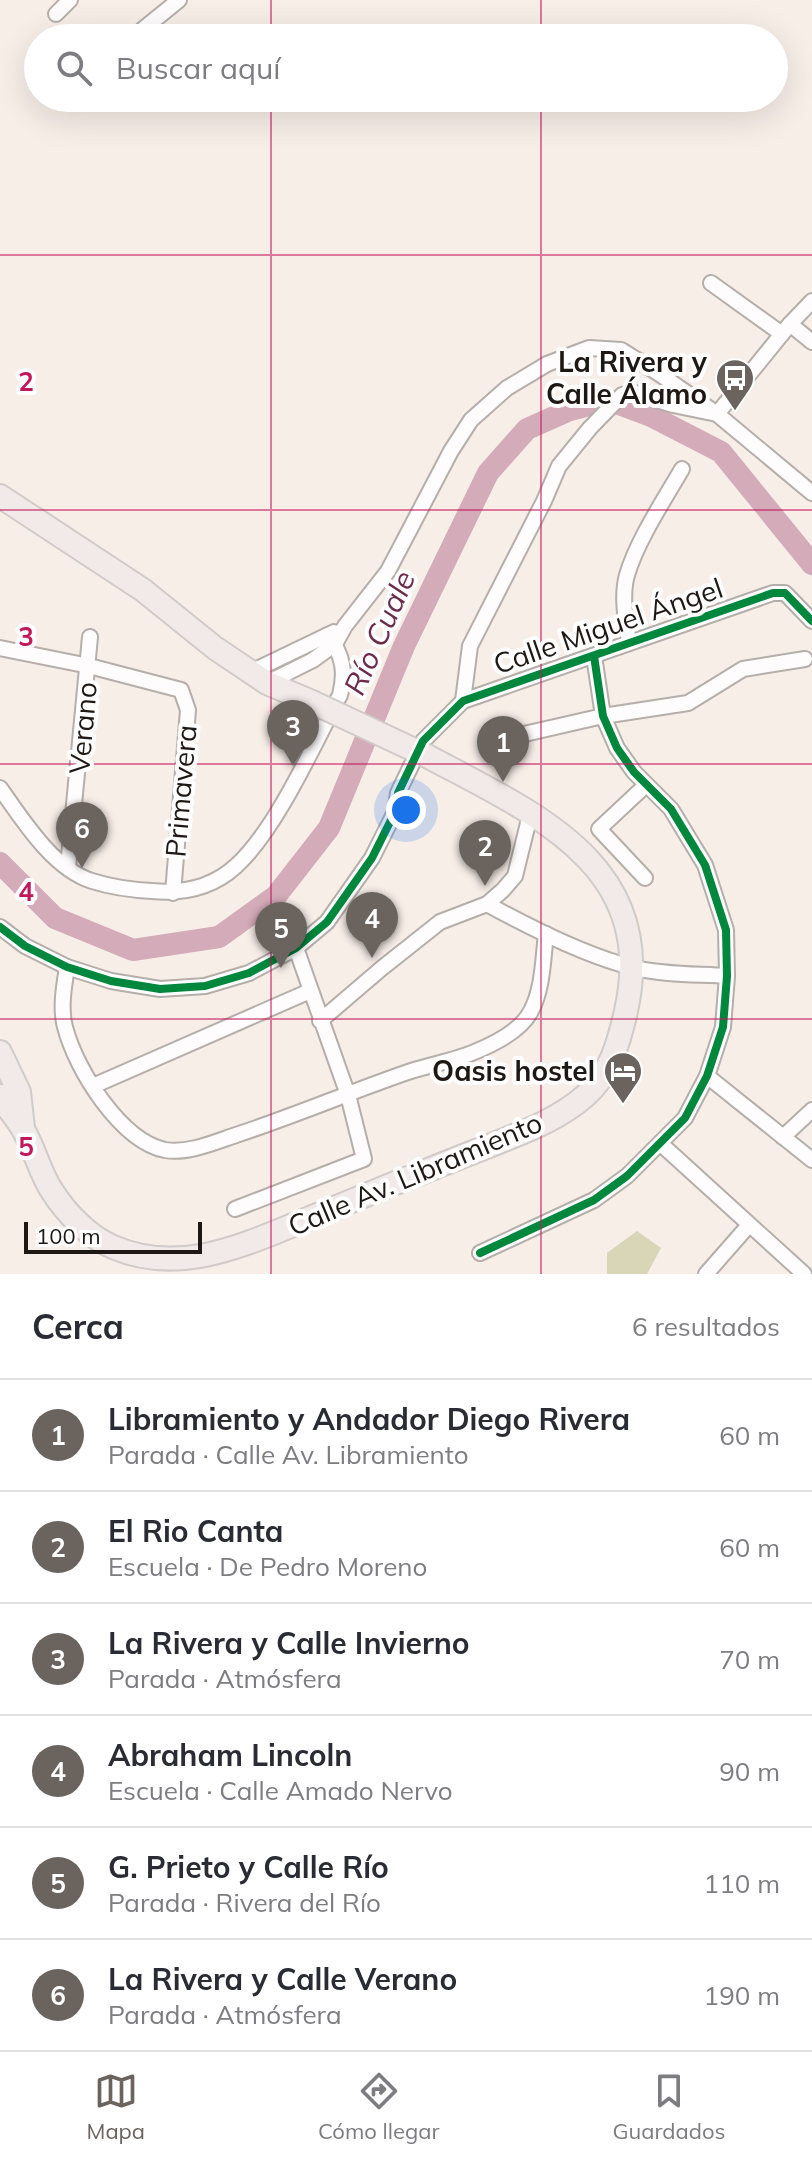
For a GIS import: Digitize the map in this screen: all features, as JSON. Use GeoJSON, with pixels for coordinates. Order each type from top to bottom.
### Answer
{"type":"FeatureCollection","features":[{"type":"Feature","properties":{"kind":"main road","name":"Calle Av. Libramiento"},"geometry":{"type":"LineString","coordinates":[[0,496],[143,590],[215,648],[259,677],[425,749],[531,811],[569,839],[606,879],[624,917],[631,967],[620,1038],[609,1067],[585,1096],[536,1127],[255,1241],[205,1257],[168,1261],[141,1257],[111,1246],[83,1228],[51,1190],[24,1130],[0,1096]]}},
{"type":"Feature","properties":{"kind":"main road","name":"Calle Av. Libramiento"},"geometry":{"type":"LineString","coordinates":[[0,1052],[19,1092],[24,1130]]}},
{"type":"Feature","properties":{"kind":"street"},"geometry":{"type":"LineString","coordinates":[[56,14],[70,0]]}},
{"type":"Feature","properties":{"kind":"street"},"geometry":{"type":"LineString","coordinates":[[149,24],[179,0]]}},
{"type":"Feature","properties":{"kind":"street"},"geometry":{"type":"LineString","coordinates":[[711,283],[812,342]]}},
{"type":"Feature","properties":{"kind":"street"},"geometry":{"type":"LineString","coordinates":[[717,414],[812,301]]}},
{"type":"Feature","properties":{"kind":"street"},"geometry":{"type":"LineString","coordinates":[[259,677],[331,640],[345,626],[388,571],[451,451],[471,420],[507,388],[547,364],[589,348],[621,350],[717,414],[812,493]]}},
{"type":"Feature","properties":{"kind":"street"},"geometry":{"type":"LineString","coordinates":[[463,701],[470,646],[559,466],[598,419],[622,395],[635,393],[717,414]]}},
{"type":"Feature","properties":{"kind":"street"},"geometry":{"type":"LineString","coordinates":[[629,643],[624,612],[627,576],[651,524],[682,469]]}},
{"type":"Feature","properties":{"kind":"street","name":"Calle Miguel Ángel"},"geometry":{"type":"LineString","coordinates":[[0,927],[25,946],[67,967],[111,981],[160,989],[205,986],[249,973],[296,948],[327,922],[372,858],[395,812],[398,793],[425,749],[463,701],[773,593],[785,593],[812,621]]}},
{"type":"Feature","properties":{"kind":"street","name":"Verano"},"geometry":{"type":"LineString","coordinates":[[68,867],[90,637]]}},
{"type":"Feature","properties":{"kind":"street"},"geometry":{"type":"LineString","coordinates":[[0,788],[34,837],[68,867],[90,881],[135,890],[173,893],[206,887],[236,866],[260,838],[340,695],[344,677],[342,659],[331,640]]}},
{"type":"Feature","properties":{"kind":"street"},"geometry":{"type":"LineString","coordinates":[[0,648],[89,666]]}},
{"type":"Feature","properties":{"kind":"street"},"geometry":{"type":"LineString","coordinates":[[480,1253],[594,1200],[627,1176],[685,1118],[707,1076],[723,1027],[727,976],[726,930],[705,865],[671,809],[646,785],[617,748],[603,716],[594,656]]}},
{"type":"Feature","properties":{"kind":"street"},"geometry":{"type":"LineString","coordinates":[[498,740],[603,716],[688,703],[743,669],[805,659]]}},
{"type":"Feature","properties":{"kind":"street","name":"Primavera"},"geometry":{"type":"LineString","coordinates":[[89,666],[181,690],[188,710],[173,893]]}},
{"type":"Feature","properties":{"kind":"street"},"geometry":{"type":"LineString","coordinates":[[645,878],[599,829],[646,785]]}},
{"type":"Feature","properties":{"kind":"street"},"geometry":{"type":"LineString","coordinates":[[320,1021],[440,922],[487,904],[503,890],[515,876],[531,811]]}},
{"type":"Feature","properties":{"kind":"street"},"geometry":{"type":"LineString","coordinates":[[487,904],[546,934],[631,967],[727,976]]}},
{"type":"Feature","properties":{"kind":"street"},"geometry":{"type":"LineString","coordinates":[[67,967],[63,997],[65,1027],[93,1086],[121,1125],[147,1144],[169,1151],[198,1148],[408,1072],[472,1053],[509,1034],[531,1012],[540,981],[546,934]]}},
{"type":"Feature","properties":{"kind":"street"},"geometry":{"type":"LineString","coordinates":[[235,1209],[364,1159],[348,1095],[296,948]]}},
{"type":"Feature","properties":{"kind":"street"},"geometry":{"type":"LineString","coordinates":[[93,1086],[310,991]]}},
{"type":"Feature","properties":{"kind":"street"},"geometry":{"type":"LineString","coordinates":[[707,1076],[812,1160]]}},
{"type":"Feature","properties":{"kind":"street"},"geometry":{"type":"LineString","coordinates":[[783,1137],[812,1110]]}},
{"type":"Feature","properties":{"kind":"street"},"geometry":{"type":"LineString","coordinates":[[661,1144],[804,1274]]}},
{"type":"Feature","properties":{"kind":"street"},"geometry":{"type":"LineString","coordinates":[[706,1274],[749,1225]]}},
{"type":"Feature","properties":{"kind":"shaded area"},"geometry":{"type":"Polygon","coordinates":[[[637,1231],[661,1248],[647,1274],[607,1274],[607,1253],[637,1231]]]}},
{"type":"Feature","properties":{"kind":"waterway","name":"Río Cuale"},"geometry":{"type":"LineString","coordinates":[[0,863],[55,918],[133,950],[219,937],[276,896],[329,828],[404,646],[488,473],[527,429],[570,410],[608,400],[651,416],[721,452],[812,564]]}},
{"type":"Feature","properties":{"kind":"cycle path"},"geometry":{"type":"LineString","coordinates":[[0,927],[25,946],[67,967],[111,981],[160,989],[205,986],[249,973],[296,948],[327,922],[372,858],[395,812],[398,793],[423,741],[463,701],[773,593],[785,593],[812,621]]}},
{"type":"Feature","properties":{"kind":"cycle path"},"geometry":{"type":"LineString","coordinates":[[480,1253],[594,1200],[627,1176],[685,1118],[707,1076],[723,1027],[727,976],[726,930],[705,865],[671,809],[634,772],[617,748],[603,716],[594,656]]}},
{"type":"Feature","properties":{"kind":"place","name":"La Rivera y Calle Álamo"},"geometry":{"type":"Point","coordinates":[735,412]}},
{"type":"Feature","properties":{"kind":"place","name":"La Rivera y Calle Invierno"},"geometry":{"type":"Point","coordinates":[293,766]}},
{"type":"Feature","properties":{"kind":"place","name":"Libramiento y Andador Diego Rivera"},"geometry":{"type":"Point","coordinates":[503,782]}},
{"type":"Feature","properties":{"kind":"place","name":"La Rivera y Calle Verano"},"geometry":{"type":"Point","coordinates":[82,868]}},
{"type":"Feature","properties":{"kind":"place","name":"El Rio Canta"},"geometry":{"type":"Point","coordinates":[485,886]}},
{"type":"Feature","properties":{"kind":"place","name":"Abraham Lincoln"},"geometry":{"type":"Point","coordinates":[372,958]}},
{"type":"Feature","properties":{"kind":"place","name":"G. Prieto y Calle Río"},"geometry":{"type":"Point","coordinates":[281,968]}},
{"type":"Feature","properties":{"kind":"place","name":"Oasis hostel"},"geometry":{"type":"Point","coordinates":[623,1105]}}]}
